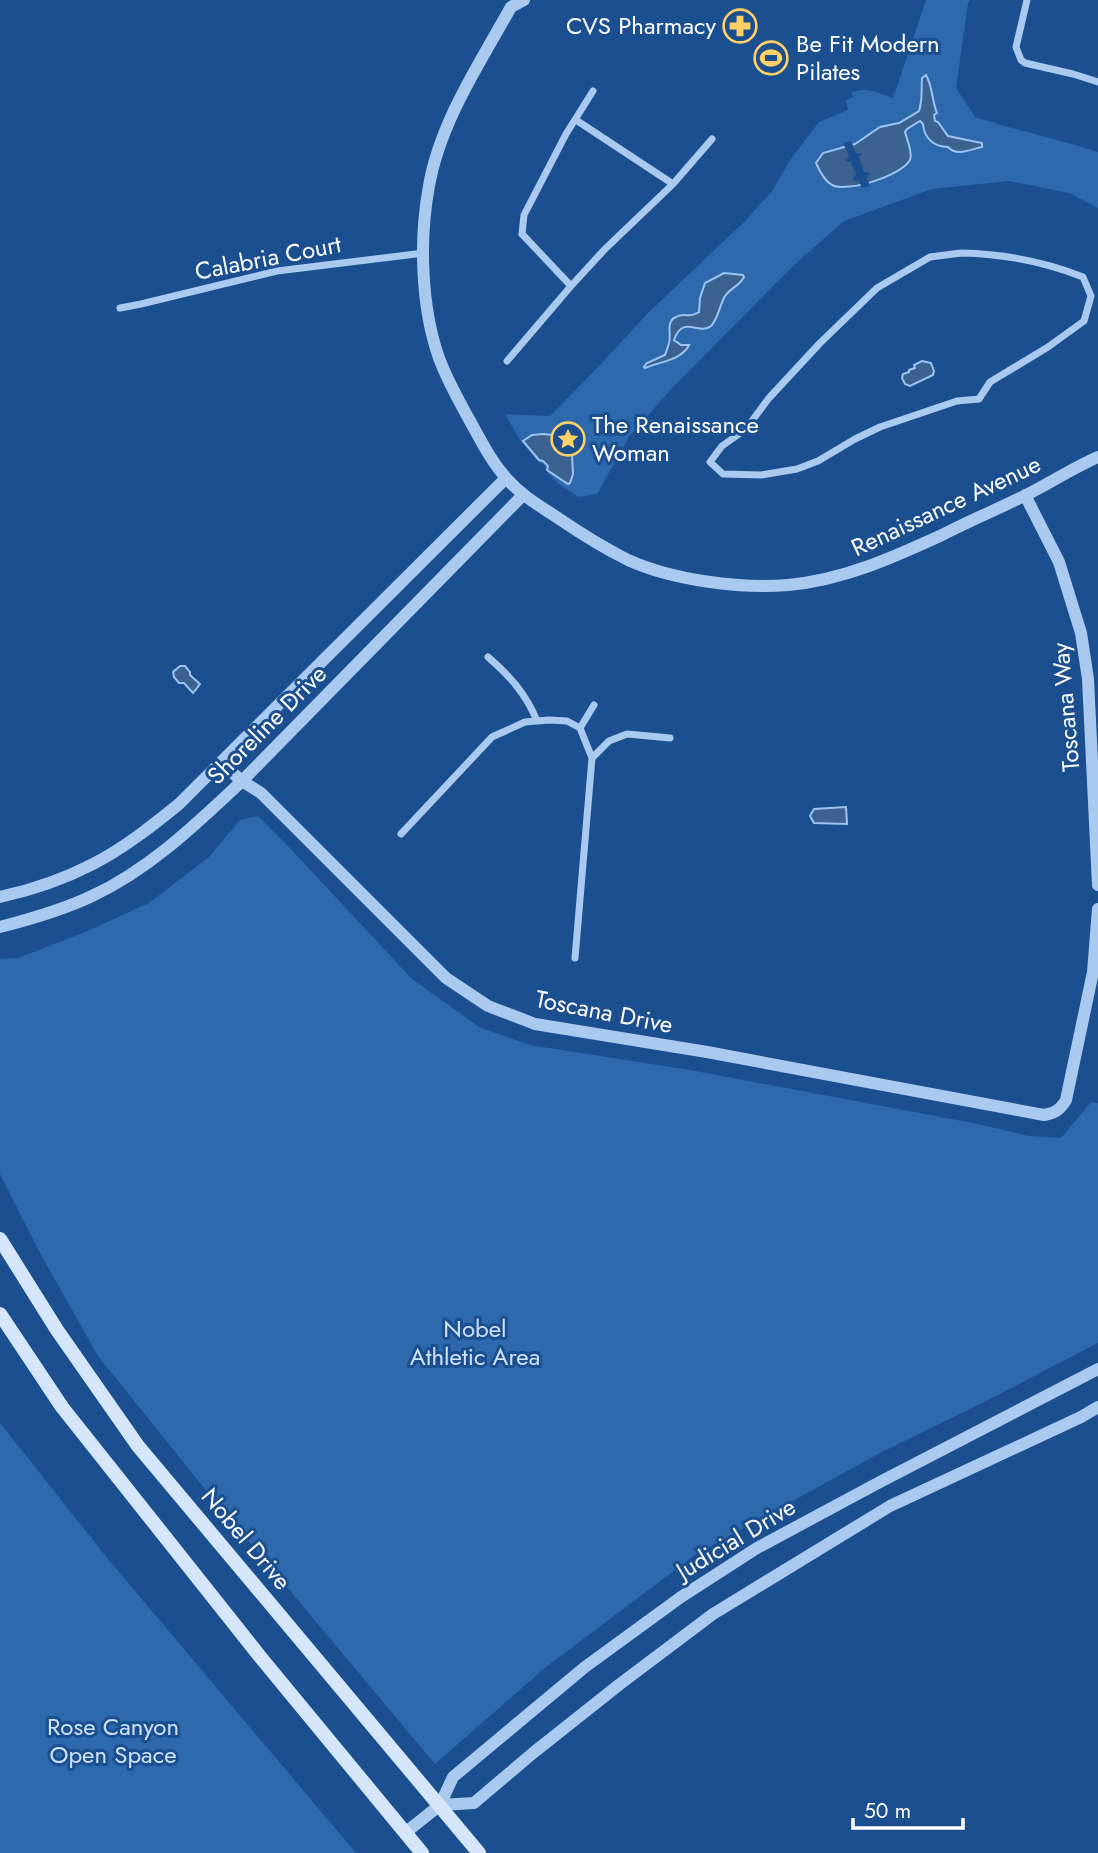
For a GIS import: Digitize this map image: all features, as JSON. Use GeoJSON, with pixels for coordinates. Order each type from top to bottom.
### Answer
{"type":"FeatureCollection","features":[{"type":"Feature","properties":{"kind":"main road","name":"Nobel Drive"},"geometry":{"type":"LineString","coordinates":[[0,1239],[57,1330],[138,1446],[479,1853]]}},
{"type":"Feature","properties":{"kind":"main road"},"geometry":{"type":"LineString","coordinates":[[0,1314],[62,1408],[261,1658],[422,1853]]}},
{"type":"Feature","properties":{"kind":"street","name":"Renaissance Avenue"},"geometry":{"type":"LineString","coordinates":[[524,0],[510,3],[455,110],[437,153],[427,197],[424,253],[426,299],[439,356],[451,386],[476,433],[506,478],[523,495],[577,531],[643,566],[694,580],[759,586],[788,585],[823,580],[900,555],[1098,457]]}},
{"type":"Feature","properties":{"kind":"street"},"geometry":{"type":"LineString","coordinates":[[1027,0],[1016,47],[1021,60],[1098,82]]}},
{"type":"Feature","properties":{"kind":"street"},"geometry":{"type":"LineString","coordinates":[[571,286],[522,234],[524,215],[566,134],[593,91]]}},
{"type":"Feature","properties":{"kind":"street"},"geometry":{"type":"LineString","coordinates":[[576,120],[673,184]]}},
{"type":"Feature","properties":{"kind":"street"},"geometry":{"type":"LineString","coordinates":[[507,361],[605,249],[673,184],[712,139]]}},
{"type":"Feature","properties":{"kind":"street"},"geometry":{"type":"LineString","coordinates":[[512,236],[522,234]]}},
{"type":"Feature","properties":{"kind":"street","name":"Calabria Court"},"geometry":{"type":"LineString","coordinates":[[120,308],[277,271],[424,253]]}},
{"type":"Feature","properties":{"kind":"street"},"geometry":{"type":"LineString","coordinates":[[961,253],[989,254],[1057,267],[1083,277],[1094,298],[1084,321],[1048,348],[990,382],[979,400],[957,401],[880,427],[818,461],[797,469],[761,475],[723,474],[710,461],[722,446],[746,429],[769,398],[862,301],[877,288],[930,257],[961,253]]}},
{"type":"Feature","properties":{"kind":"street","name":"Shoreline Drive"},"geometry":{"type":"LineString","coordinates":[[0,897],[55,881],[93,864],[117,850],[179,804],[506,478]]}},
{"type":"Feature","properties":{"kind":"street","name":"Shoreline Drive"},"geometry":{"type":"LineString","coordinates":[[0,927],[93,896],[156,857],[242,781],[523,495]]}},
{"type":"Feature","properties":{"kind":"street","name":"Toscana Way"},"geometry":{"type":"LineString","coordinates":[[1025,495],[1059,562],[1082,633],[1088,679],[1098,885]]}},
{"type":"Feature","properties":{"kind":"street"},"geometry":{"type":"LineString","coordinates":[[488,657],[529,701],[537,721]]}},
{"type":"Feature","properties":{"kind":"street"},"geometry":{"type":"LineString","coordinates":[[580,728],[594,705]]}},
{"type":"Feature","properties":{"kind":"street"},"geometry":{"type":"LineString","coordinates":[[401,834],[492,737],[525,722],[568,721],[580,728],[592,758],[575,958]]}},
{"type":"Feature","properties":{"kind":"street"},"geometry":{"type":"LineString","coordinates":[[592,758],[609,741],[627,734],[670,738]]}},
{"type":"Feature","properties":{"kind":"street","name":"Toscana Drive"},"geometry":{"type":"LineString","coordinates":[[220,762],[261,793],[446,978],[488,1006],[535,1024],[1044,1115],[1054,1113],[1066,1100],[1093,972],[1098,909]]}},
{"type":"Feature","properties":{"kind":"street","name":"Judicial Drive"},"geometry":{"type":"LineString","coordinates":[[405,1833],[440,1805],[453,1777],[585,1667],[681,1597],[757,1548],[1098,1369]]}},
{"type":"Feature","properties":{"kind":"street"},"geometry":{"type":"LineString","coordinates":[[440,1805],[474,1803],[620,1684],[713,1614],[890,1506],[1098,1407]]}},
{"type":"Feature","properties":{"kind":"green space"},"geometry":{"type":"Polygon","coordinates":[[[926,0],[970,0],[956,88],[975,117],[1098,152],[1098,208],[1069,193],[1009,181],[932,189],[844,221],[792,267],[673,387],[629,437],[597,494],[579,497],[563,487],[520,440],[505,414],[550,416],[647,314],[745,221],[773,190],[790,160],[819,122],[848,110],[846,100],[853,97],[851,93],[867,90],[893,98],[926,0]]]}},
{"type":"Feature","properties":{"kind":"green space","name":"Nobel Athletic Area"},"geometry":{"type":"Polygon","coordinates":[[[258,816],[412,979],[479,1027],[530,1045],[690,1070],[978,1124],[1028,1136],[1061,1138],[1091,1102],[1098,1103],[1098,1343],[878,1454],[695,1555],[546,1667],[435,1764],[209,1494],[98,1356],[41,1255],[0,1174],[0,959],[18,958],[83,933],[149,903],[209,857],[240,820],[258,816]]]}},
{"type":"Feature","properties":{"kind":"green space","name":"Rose Canyon Open Space"},"geometry":{"type":"Polygon","coordinates":[[[0,1423],[108,1559],[356,1853],[0,1853],[0,1423]]]}},
{"type":"Feature","properties":{"kind":"shaded area"},"geometry":{"type":"Polygon","coordinates":[[[926,75],[937,113],[934,115],[935,121],[948,136],[982,143],[982,147],[956,152],[938,145],[928,137],[920,121],[905,132],[911,153],[905,166],[886,177],[862,185],[840,187],[829,183],[816,163],[823,153],[855,144],[880,127],[899,123],[919,111],[922,78],[926,75]]]}},
{"type":"Feature","properties":{"kind":"shaded area"},"geometry":{"type":"Polygon","coordinates":[[[724,273],[744,277],[725,296],[711,326],[701,329],[682,328],[674,340],[681,345],[689,345],[686,350],[676,357],[645,368],[647,363],[665,355],[673,319],[699,312],[705,283],[724,273]]]}},
{"type":"Feature","properties":{"kind":"shaded area"},"geometry":{"type":"Polygon","coordinates":[[[922,361],[931,363],[933,375],[910,386],[905,384],[903,374],[922,361]]]}},
{"type":"Feature","properties":{"kind":"shaded area"},"geometry":{"type":"Polygon","coordinates":[[[532,435],[553,435],[558,449],[564,454],[572,455],[573,474],[570,483],[547,470],[548,466],[539,460],[523,441],[532,435]]]}},
{"type":"Feature","properties":{"kind":"shaded area"},"geometry":{"type":"Polygon","coordinates":[[[180,666],[185,666],[200,684],[193,693],[174,677],[173,672],[180,666]]]}},
{"type":"Feature","properties":{"kind":"shaded area"},"geometry":{"type":"Polygon","coordinates":[[[846,807],[847,824],[814,823],[810,816],[814,809],[846,807]]]}},
{"type":"Feature","properties":{"kind":"pier"},"geometry":{"type":"Polygon","coordinates":[[[851,141],[856,153],[862,154],[859,158],[864,172],[870,173],[867,178],[870,186],[862,188],[859,181],[852,180],[856,174],[851,162],[845,161],[849,156],[843,143],[851,141]]]}},
{"type":"Feature","properties":{"kind":"place","name":"CVS Pharmacy"},"geometry":{"type":"Point","coordinates":[740,26]}},
{"type":"Feature","properties":{"kind":"place","name":"Be Fit Modern Pilates"},"geometry":{"type":"Point","coordinates":[771,58]}},
{"type":"Feature","properties":{"kind":"place","name":"The Renaissance Woman"},"geometry":{"type":"Point","coordinates":[568,439]}}]}
